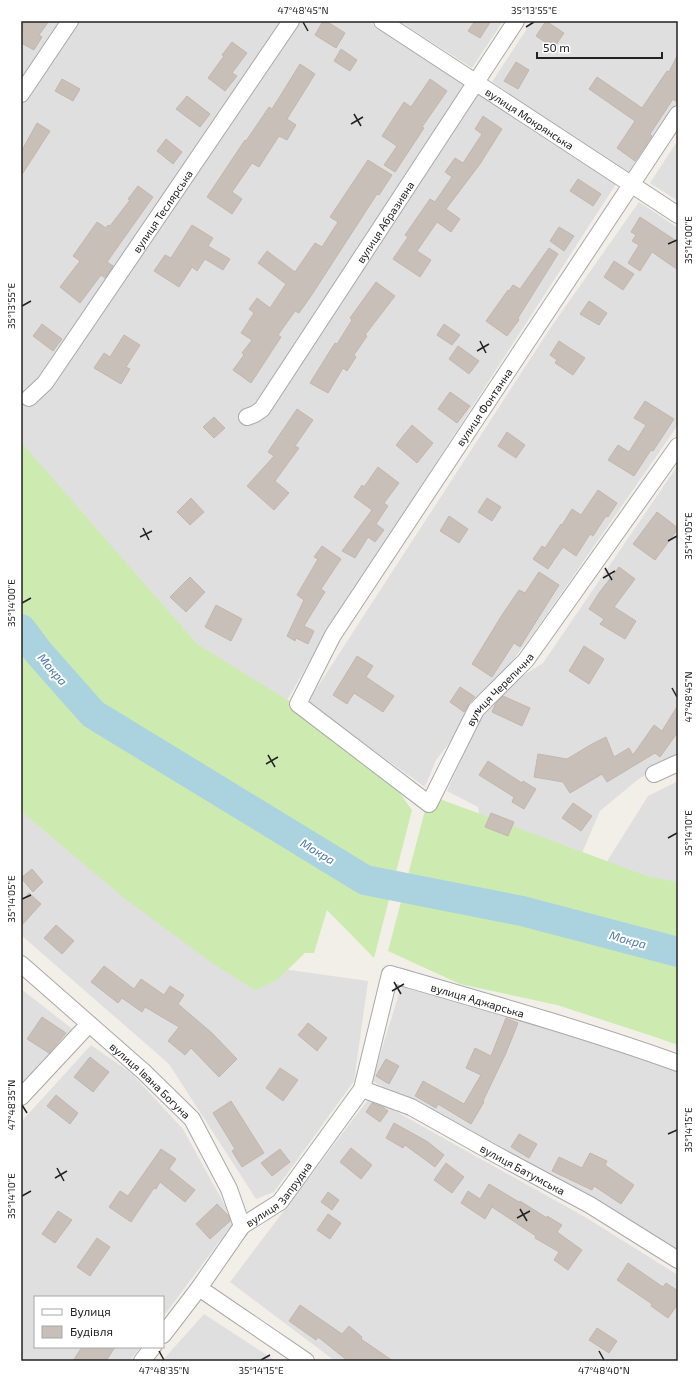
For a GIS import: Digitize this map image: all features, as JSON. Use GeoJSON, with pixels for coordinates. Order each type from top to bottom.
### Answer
{"type":"FeatureCollection","features":[{"type":"Feature","properties":{"kind":"street"},"geometry":{"type":"LineString","coordinates":[[21,94],[70,21]]}},
{"type":"Feature","properties":{"kind":"street","name":"вулиця Теслярська"},"geometry":{"type":"LineString","coordinates":[[29,398],[45,383],[291,21]]}},
{"type":"Feature","properties":{"kind":"street","name":"вулиця Мокрянська"},"geometry":{"type":"LineString","coordinates":[[382,21],[678,215]]}},
{"type":"Feature","properties":{"kind":"street","name":"вулиця Абразивна"},"geometry":{"type":"LineString","coordinates":[[247,417],[262,409],[516,21]]}},
{"type":"Feature","properties":{"kind":"street","name":"вулиця Фонтанна"},"geometry":{"type":"LineString","coordinates":[[298,704],[333,635],[678,114]]}},
{"type":"Feature","properties":{"kind":"street","name":"вулиця Черепична"},"geometry":{"type":"LineString","coordinates":[[298,704],[429,804],[476,710],[526,660],[678,446]]}},
{"type":"Feature","properties":{"kind":"street"},"geometry":{"type":"LineString","coordinates":[[654,774],[678,763]]}},
{"type":"Feature","properties":{"kind":"street","name":"вулиця Івана Богуна"},"geometry":{"type":"LineString","coordinates":[[21,964],[144,1072],[192,1120],[229,1189],[242,1226]]}},
{"type":"Feature","properties":{"kind":"street","name":"вулиця Аджарська"},"geometry":{"type":"LineString","coordinates":[[362,1089],[390,974],[511,1008],[678,1063]]}},
{"type":"Feature","properties":{"kind":"street"},"geometry":{"type":"LineString","coordinates":[[21,1097],[89,1024]]}},
{"type":"Feature","properties":{"kind":"street","name":"вулиця Запрудна"},"geometry":{"type":"LineString","coordinates":[[164,1333],[199,1288],[242,1226],[280,1202],[362,1089]]}},
{"type":"Feature","properties":{"kind":"street","name":"вулиця Батумська"},"geometry":{"type":"LineString","coordinates":[[362,1089],[411,1107],[590,1205],[678,1260]]}},
{"type":"Feature","properties":{"kind":"street"},"geometry":{"type":"LineString","coordinates":[[199,1288],[306,1361]]}},
{"type":"Feature","properties":{"kind":"street"},"geometry":{"type":"LineString","coordinates":[[142,1361],[152,1348]]}},
{"type":"Feature","properties":{"kind":"shaded area"},"geometry":{"type":"Polygon","coordinates":[[[21,21],[368,21],[616,184],[326,633],[264,740],[21,503],[21,21]]]}},
{"type":"Feature","properties":{"kind":"shaded area"},"geometry":{"type":"Polygon","coordinates":[[[399,21],[503,21],[472,68],[399,21]]]}},
{"type":"Feature","properties":{"kind":"shaded area"},"geometry":{"type":"Polygon","coordinates":[[[532,21],[678,21],[678,102],[631,173],[492,82],[532,21]]]}},
{"type":"Feature","properties":{"kind":"shaded area"},"geometry":{"type":"Polygon","coordinates":[[[678,140],[678,201],[650,183],[678,140]]]}},
{"type":"Feature","properties":{"kind":"shaded area"},"geometry":{"type":"Polygon","coordinates":[[[639,202],[678,228],[678,425],[535,631],[436,760],[425,787],[307,703],[551,327],[639,202]]]}},
{"type":"Feature","properties":{"kind":"shaded area"},"geometry":{"type":"Polygon","coordinates":[[[678,465],[678,753],[636,781],[600,811],[573,874],[484,849],[478,807],[447,791],[481,716],[502,689],[543,663],[678,465]]]}},
{"type":"Feature","properties":{"kind":"shaded area"},"geometry":{"type":"Polygon","coordinates":[[[21,730],[283,969],[368,981],[354,1081],[274,1192],[256,1199],[169,1064],[21,935],[21,730]]]}},
{"type":"Feature","properties":{"kind":"shaded area"},"geometry":{"type":"Polygon","coordinates":[[[678,781],[678,899],[599,874],[648,796],[678,781]]]}},
{"type":"Feature","properties":{"kind":"shaded area"},"geometry":{"type":"Polygon","coordinates":[[[401,987],[493,1011],[678,1071],[678,1250],[567,1183],[372,1081],[401,987]]]}},
{"type":"Feature","properties":{"kind":"shaded area"},"geometry":{"type":"Polygon","coordinates":[[[21,989],[75,1031],[21,1090],[21,989]]]}},
{"type":"Feature","properties":{"kind":"shaded area"},"geometry":{"type":"Polygon","coordinates":[[[91,1045],[131,1073],[183,1129],[234,1222],[164,1316],[164,1296],[34,1296],[34,1348],[140,1348],[129,1361],[21,1361],[21,1122],[91,1045]]]}},
{"type":"Feature","properties":{"kind":"shaded area"},"geometry":{"type":"Polygon","coordinates":[[[370,1097],[585,1217],[678,1275],[678,1361],[335,1361],[230,1282],[370,1097]]]}},
{"type":"Feature","properties":{"kind":"shaded area"},"geometry":{"type":"Polygon","coordinates":[[[204,1314],[276,1361],[162,1361],[204,1314]]]}},
{"type":"Feature","properties":{"kind":"green space"},"geometry":{"type":"Polygon","coordinates":[[[21,442],[197,644],[328,725],[388,777],[412,810],[374,958],[327,910],[314,953],[305,953],[277,980],[255,990],[212,963],[124,898],[21,811],[21,442]]]}},
{"type":"Feature","properties":{"kind":"green space"},"geometry":{"type":"Polygon","coordinates":[[[429,795],[647,876],[678,882],[678,1045],[557,1005],[460,984],[388,951],[429,795]]]}},
{"type":"Feature","properties":{"kind":"building"},"geometry":{"type":"Polygon","coordinates":[[[25,21],[49,21],[39,35],[42,37],[34,50],[21,43],[21,27],[25,21]]]}},
{"type":"Feature","properties":{"kind":"building"},"geometry":{"type":"Polygon","coordinates":[[[323,21],[326,21],[345,33],[336,48],[315,35],[323,21]]]}},
{"type":"Feature","properties":{"kind":"building"},"geometry":{"type":"Polygon","coordinates":[[[475,21],[491,21],[480,38],[468,31],[475,21]]]}},
{"type":"Feature","properties":{"kind":"building"},"geometry":{"type":"Polygon","coordinates":[[[546,21],[564,33],[554,48],[536,36],[546,21]]]}},
{"type":"Feature","properties":{"kind":"building"},"geometry":{"type":"Polygon","coordinates":[[[232,42],[247,53],[232,73],[237,76],[225,91],[208,78],[232,42]]]}},
{"type":"Feature","properties":{"kind":"building"},"geometry":{"type":"Polygon","coordinates":[[[341,49],[357,60],[350,71],[334,61],[341,49]]]}},
{"type":"Feature","properties":{"kind":"building"},"geometry":{"type":"Polygon","coordinates":[[[678,54],[678,103],[673,99],[650,134],[652,136],[635,161],[617,148],[635,121],[589,89],[597,77],[642,108],[667,71],[669,72],[678,54]]]}},
{"type":"Feature","properties":{"kind":"building"},"geometry":{"type":"Polygon","coordinates":[[[516,62],[529,70],[518,89],[504,81],[516,62]]]}},
{"type":"Feature","properties":{"kind":"building"},"geometry":{"type":"Polygon","coordinates":[[[300,64],[315,74],[287,119],[296,125],[287,140],[279,136],[259,167],[252,163],[232,192],[242,199],[232,214],[207,197],[269,107],[272,109],[300,64]]]}},
{"type":"Feature","properties":{"kind":"building"},"geometry":{"type":"Polygon","coordinates":[[[62,79],[80,89],[73,101],[55,91],[62,79]]]}},
{"type":"Feature","properties":{"kind":"building"},"geometry":{"type":"Polygon","coordinates":[[[430,79],[447,91],[422,127],[424,128],[395,172],[384,165],[397,146],[382,136],[404,102],[411,107],[430,79]]]}},
{"type":"Feature","properties":{"kind":"building"},"geometry":{"type":"Polygon","coordinates":[[[187,96],[210,114],[200,127],[176,109],[187,96]]]}},
{"type":"Feature","properties":{"kind":"building"},"geometry":{"type":"Polygon","coordinates":[[[483,116],[502,129],[480,164],[446,209],[460,219],[451,232],[437,222],[417,251],[431,260],[420,277],[393,259],[408,237],[405,235],[430,199],[435,202],[452,177],[445,172],[455,158],[463,163],[482,134],[475,129],[483,116]]]}},
{"type":"Feature","properties":{"kind":"building"},"geometry":{"type":"Polygon","coordinates":[[[37,123],[50,131],[21,176],[21,152],[37,123]]]}},
{"type":"Feature","properties":{"kind":"building"},"geometry":{"type":"Polygon","coordinates":[[[166,139],[182,152],[173,164],[157,151],[166,139]]]}},
{"type":"Feature","properties":{"kind":"building"},"geometry":{"type":"Polygon","coordinates":[[[368,160],[392,175],[379,195],[377,194],[299,313],[295,311],[278,335],[281,337],[251,383],[233,370],[244,355],[242,353],[252,340],[241,333],[254,313],[249,309],[257,298],[270,308],[286,284],[258,263],[267,251],[295,272],[315,243],[322,247],[338,222],[330,217],[368,160]]]}},
{"type":"Feature","properties":{"kind":"building"},"geometry":{"type":"Polygon","coordinates":[[[578,179],[601,194],[593,206],[570,191],[578,179]]]}},
{"type":"Feature","properties":{"kind":"building"},"geometry":{"type":"Polygon","coordinates":[[[138,186],[153,197],[107,262],[113,266],[105,278],[101,275],[80,303],[60,287],[80,261],[73,256],[97,222],[106,228],[108,225],[110,226],[130,200],[128,199],[138,186]]]}},
{"type":"Feature","properties":{"kind":"building"},"geometry":{"type":"Polygon","coordinates":[[[640,217],[678,242],[678,270],[652,252],[640,271],[628,263],[639,245],[632,241],[636,235],[631,232],[640,217]]]}},
{"type":"Feature","properties":{"kind":"building"},"geometry":{"type":"Polygon","coordinates":[[[192,225],[213,238],[208,246],[230,259],[223,270],[205,259],[197,271],[192,267],[179,287],[154,271],[165,255],[171,258],[192,225]]]}},
{"type":"Feature","properties":{"kind":"building"},"geometry":{"type":"Polygon","coordinates":[[[559,227],[574,236],[564,251],[550,241],[559,227]]]}},
{"type":"Feature","properties":{"kind":"building"},"geometry":{"type":"Polygon","coordinates":[[[549,248],[558,254],[518,318],[519,320],[507,336],[486,321],[513,285],[520,289],[549,248]]]}},
{"type":"Feature","properties":{"kind":"building"},"geometry":{"type":"Polygon","coordinates":[[[614,261],[634,274],[623,290],[604,277],[614,261]]]}},
{"type":"Feature","properties":{"kind":"building"},"geometry":{"type":"Polygon","coordinates":[[[376,282],[395,296],[365,335],[367,336],[354,355],[356,357],[347,371],[343,368],[328,393],[310,383],[335,343],[337,344],[352,320],[350,318],[376,282]]]}},
{"type":"Feature","properties":{"kind":"building"},"geometry":{"type":"Polygon","coordinates":[[[589,301],[607,313],[599,325],[580,314],[589,301]]]}},
{"type":"Feature","properties":{"kind":"building"},"geometry":{"type":"Polygon","coordinates":[[[42,324],[62,339],[53,351],[33,336],[42,324]]]}},
{"type":"Feature","properties":{"kind":"building"},"geometry":{"type":"Polygon","coordinates":[[[444,324],[460,335],[452,345],[437,335],[444,324]]]}},
{"type":"Feature","properties":{"kind":"building"},"geometry":{"type":"Polygon","coordinates":[[[124,335],[140,345],[126,367],[130,369],[121,384],[94,368],[104,353],[110,357],[124,335]]]}},
{"type":"Feature","properties":{"kind":"building"},"geometry":{"type":"Polygon","coordinates":[[[559,341],[585,358],[573,375],[555,363],[557,360],[550,355],[559,341]]]}},
{"type":"Feature","properties":{"kind":"building"},"geometry":{"type":"Polygon","coordinates":[[[458,346],[479,361],[469,374],[449,359],[458,346]]]}},
{"type":"Feature","properties":{"kind":"building"},"geometry":{"type":"Polygon","coordinates":[[[450,392],[470,406],[457,423],[438,409],[450,392]]]}},
{"type":"Feature","properties":{"kind":"building"},"geometry":{"type":"Polygon","coordinates":[[[645,401],[674,419],[634,476],[608,460],[618,445],[629,452],[646,425],[634,418],[645,401]]]}},
{"type":"Feature","properties":{"kind":"building"},"geometry":{"type":"Polygon","coordinates":[[[297,409],[313,420],[295,446],[299,448],[275,481],[289,493],[274,510],[247,486],[274,456],[268,452],[297,409]]]}},
{"type":"Feature","properties":{"kind":"building"},"geometry":{"type":"Polygon","coordinates":[[[214,417],[225,428],[214,438],[203,427],[214,417]]]}},
{"type":"Feature","properties":{"kind":"building"},"geometry":{"type":"Polygon","coordinates":[[[412,425],[433,443],[417,463],[396,445],[412,425]]]}},
{"type":"Feature","properties":{"kind":"building"},"geometry":{"type":"Polygon","coordinates":[[[507,432],[525,445],[516,458],[498,446],[507,432]]]}},
{"type":"Feature","properties":{"kind":"building"},"geometry":{"type":"Polygon","coordinates":[[[378,467],[399,483],[384,503],[388,506],[376,524],[384,530],[375,542],[368,537],[355,558],[342,551],[372,510],[354,497],[362,485],[364,487],[378,467]]]}},
{"type":"Feature","properties":{"kind":"building"},"geometry":{"type":"Polygon","coordinates":[[[598,490],[617,503],[608,517],[606,516],[593,536],[590,534],[576,556],[563,547],[548,569],[533,559],[542,546],[545,548],[572,509],[581,515],[598,490]]]}},
{"type":"Feature","properties":{"kind":"building"},"geometry":{"type":"Polygon","coordinates":[[[191,498],[204,512],[190,525],[177,512],[191,498]]]}},
{"type":"Feature","properties":{"kind":"building"},"geometry":{"type":"Polygon","coordinates":[[[487,498],[501,507],[492,521],[478,512],[487,498]]]}},
{"type":"Feature","properties":{"kind":"building"},"geometry":{"type":"Polygon","coordinates":[[[657,512],[678,529],[655,560],[633,544],[657,512]]]}},
{"type":"Feature","properties":{"kind":"building"},"geometry":{"type":"Polygon","coordinates":[[[449,516],[468,529],[459,543],[440,531],[449,516]]]}},
{"type":"Feature","properties":{"kind":"building"},"geometry":{"type":"Polygon","coordinates":[[[322,546],[341,559],[321,589],[325,592],[304,626],[314,631],[308,644],[296,638],[295,641],[287,636],[304,600],[297,595],[318,559],[314,557],[322,546]]]}},
{"type":"Feature","properties":{"kind":"building"},"geometry":{"type":"Polygon","coordinates":[[[619,567],[635,579],[614,607],[636,621],[625,639],[600,624],[604,619],[589,609],[619,567]]]}},
{"type":"Feature","properties":{"kind":"building"},"geometry":{"type":"Polygon","coordinates":[[[539,572],[559,585],[520,647],[514,643],[492,677],[472,664],[519,590],[525,593],[539,572]]]}},
{"type":"Feature","properties":{"kind":"building"},"geometry":{"type":"Polygon","coordinates":[[[190,577],[205,592],[186,612],[170,597],[190,577]]]}},
{"type":"Feature","properties":{"kind":"building"},"geometry":{"type":"Polygon","coordinates":[[[216,605],[242,619],[231,641],[205,627],[216,605]]]}},
{"type":"Feature","properties":{"kind":"building"},"geometry":{"type":"Polygon","coordinates":[[[584,646],[604,659],[589,684],[569,671],[584,646]]]}},
{"type":"Feature","properties":{"kind":"building"},"geometry":{"type":"Polygon","coordinates":[[[357,656],[373,666],[366,677],[394,696],[383,712],[354,693],[347,704],[333,695],[357,656]]]}},
{"type":"Feature","properties":{"kind":"building"},"geometry":{"type":"Polygon","coordinates":[[[460,687],[475,697],[469,703],[464,712],[450,702],[460,687]]]}},
{"type":"Feature","properties":{"kind":"building"},"geometry":{"type":"Polygon","coordinates":[[[503,696],[530,708],[522,726],[492,712],[496,703],[503,696]]]}},
{"type":"Feature","properties":{"kind":"building"},"geometry":{"type":"Polygon","coordinates":[[[678,705],[678,732],[660,757],[655,753],[607,782],[602,774],[570,793],[563,782],[534,777],[538,754],[567,759],[606,737],[614,757],[629,748],[633,755],[654,725],[662,731],[678,705]]]}},
{"type":"Feature","properties":{"kind":"building"},"geometry":{"type":"Polygon","coordinates":[[[488,761],[522,783],[523,781],[536,789],[524,809],[512,802],[514,797],[479,775],[488,761]]]}},
{"type":"Feature","properties":{"kind":"building"},"geometry":{"type":"Polygon","coordinates":[[[573,803],[592,816],[581,831],[562,818],[573,803]]]}},
{"type":"Feature","properties":{"kind":"building"},"geometry":{"type":"Polygon","coordinates":[[[491,813],[514,822],[508,836],[485,827],[491,813]]]}},
{"type":"Feature","properties":{"kind":"building"},"geometry":{"type":"Polygon","coordinates":[[[32,869],[43,882],[33,892],[21,878],[32,869]]]}},
{"type":"Feature","properties":{"kind":"building"},"geometry":{"type":"Polygon","coordinates":[[[29,893],[41,904],[21,926],[21,901],[29,893]]]}},
{"type":"Feature","properties":{"kind":"building"},"geometry":{"type":"Polygon","coordinates":[[[56,925],[74,941],[62,954],[44,938],[56,925]]]}},
{"type":"Feature","properties":{"kind":"building"},"geometry":{"type":"Polygon","coordinates":[[[104,966],[134,989],[141,979],[164,995],[170,986],[184,995],[178,1004],[212,1033],[237,1059],[219,1077],[191,1048],[185,1055],[168,1041],[179,1027],[145,1007],[142,1012],[122,998],[118,1003],[91,982],[104,966]]]}},
{"type":"Feature","properties":{"kind":"building"},"geometry":{"type":"Polygon","coordinates":[[[42,1017],[66,1033],[49,1053],[27,1039],[42,1017]]]}},
{"type":"Feature","properties":{"kind":"building"},"geometry":{"type":"Polygon","coordinates":[[[506,1018],[518,1023],[506,1053],[483,1101],[484,1102],[471,1124],[438,1104],[436,1108],[415,1096],[423,1081],[464,1104],[481,1075],[466,1068],[475,1048],[491,1056],[506,1018]]]}},
{"type":"Feature","properties":{"kind":"building"},"geometry":{"type":"Polygon","coordinates":[[[308,1023],[327,1038],[317,1051],[298,1035],[308,1023]]]}},
{"type":"Feature","properties":{"kind":"building"},"geometry":{"type":"Polygon","coordinates":[[[90,1057],[109,1072],[93,1092],[74,1077],[90,1057]]]}},
{"type":"Feature","properties":{"kind":"building"},"geometry":{"type":"Polygon","coordinates":[[[386,1059],[399,1066],[389,1084],[376,1076],[386,1059]]]}},
{"type":"Feature","properties":{"kind":"building"},"geometry":{"type":"Polygon","coordinates":[[[280,1068],[298,1080],[283,1101],[266,1088],[280,1068]]]}},
{"type":"Feature","properties":{"kind":"building"},"geometry":{"type":"Polygon","coordinates":[[[56,1095],[78,1113],[70,1124],[47,1106],[56,1095]]]}},
{"type":"Feature","properties":{"kind":"building"},"geometry":{"type":"Polygon","coordinates":[[[231,1101],[264,1153],[242,1167],[232,1151],[235,1149],[213,1113],[231,1101]]]}},
{"type":"Feature","properties":{"kind":"building"},"geometry":{"type":"Polygon","coordinates":[[[372,1103],[383,1107],[388,1111],[380,1122],[366,1112],[372,1103]]]}},
{"type":"Feature","properties":{"kind":"building"},"geometry":{"type":"Polygon","coordinates":[[[394,1123],[428,1142],[444,1155],[435,1167],[405,1145],[403,1148],[386,1138],[394,1123]]]}},
{"type":"Feature","properties":{"kind":"building"},"geometry":{"type":"Polygon","coordinates":[[[519,1134],[537,1144],[529,1158],[511,1147],[519,1134]]]}},
{"type":"Feature","properties":{"kind":"building"},"geometry":{"type":"Polygon","coordinates":[[[351,1148],[372,1165],[361,1179],[340,1162],[351,1148]]]}},
{"type":"Feature","properties":{"kind":"building"},"geometry":{"type":"Polygon","coordinates":[[[161,1149],[176,1159],[169,1169],[195,1190],[185,1202],[160,1182],[156,1189],[154,1188],[131,1222],[109,1207],[120,1191],[128,1196],[161,1149]]]}},
{"type":"Feature","properties":{"kind":"building"},"geometry":{"type":"Polygon","coordinates":[[[280,1149],[290,1162],[272,1176],[261,1163],[280,1149]]]}},
{"type":"Feature","properties":{"kind":"building"},"geometry":{"type":"Polygon","coordinates":[[[590,1153],[607,1161],[605,1165],[634,1185],[621,1204],[594,1186],[592,1190],[552,1171],[559,1157],[582,1168],[590,1153]]]}},
{"type":"Feature","properties":{"kind":"building"},"geometry":{"type":"Polygon","coordinates":[[[446,1163],[464,1177],[452,1193],[434,1180],[446,1163]]]}},
{"type":"Feature","properties":{"kind":"building"},"geometry":{"type":"Polygon","coordinates":[[[489,1184],[547,1218],[547,1216],[562,1225],[557,1232],[582,1250],[568,1270],[554,1260],[559,1252],[535,1238],[536,1236],[492,1207],[485,1219],[461,1203],[468,1191],[480,1199],[489,1184]]]}},
{"type":"Feature","properties":{"kind":"building"},"geometry":{"type":"Polygon","coordinates":[[[328,1192],[339,1200],[332,1210],[321,1202],[328,1192]]]}},
{"type":"Feature","properties":{"kind":"building"},"geometry":{"type":"Polygon","coordinates":[[[217,1204],[229,1216],[230,1221],[210,1239],[196,1224],[217,1204]]]}},
{"type":"Feature","properties":{"kind":"building"},"geometry":{"type":"Polygon","coordinates":[[[58,1211],[72,1220],[55,1243],[42,1234],[58,1211]]]}},
{"type":"Feature","properties":{"kind":"building"},"geometry":{"type":"Polygon","coordinates":[[[328,1214],[341,1223],[330,1239],[317,1230],[328,1214]]]}},
{"type":"Feature","properties":{"kind":"building"},"geometry":{"type":"Polygon","coordinates":[[[97,1238],[110,1247],[90,1276],[77,1267],[97,1238]]]}},
{"type":"Feature","properties":{"kind":"building"},"geometry":{"type":"Polygon","coordinates":[[[628,1263],[663,1287],[666,1283],[678,1291],[678,1304],[668,1318],[651,1306],[652,1304],[617,1280],[628,1263]]]}},
{"type":"Feature","properties":{"kind":"building"},"geometry":{"type":"Polygon","coordinates":[[[300,1305],[342,1334],[349,1326],[362,1337],[361,1339],[393,1361],[348,1361],[318,1337],[316,1340],[289,1321],[300,1305]]]}},
{"type":"Feature","properties":{"kind":"building"},"geometry":{"type":"Polygon","coordinates":[[[597,1328],[617,1341],[609,1353],[589,1340],[597,1328]]]}},
{"type":"Feature","properties":{"kind":"building"},"geometry":{"type":"Polygon","coordinates":[[[81,1348],[114,1348],[106,1361],[73,1361],[81,1348]]]}},
{"type":"Feature","properties":{"kind":"waterway","name":"Мокра"},"geometry":{"type":"LineString","coordinates":[[21,629],[39,653],[93,714],[365,880],[522,911],[678,952]]}}]}
